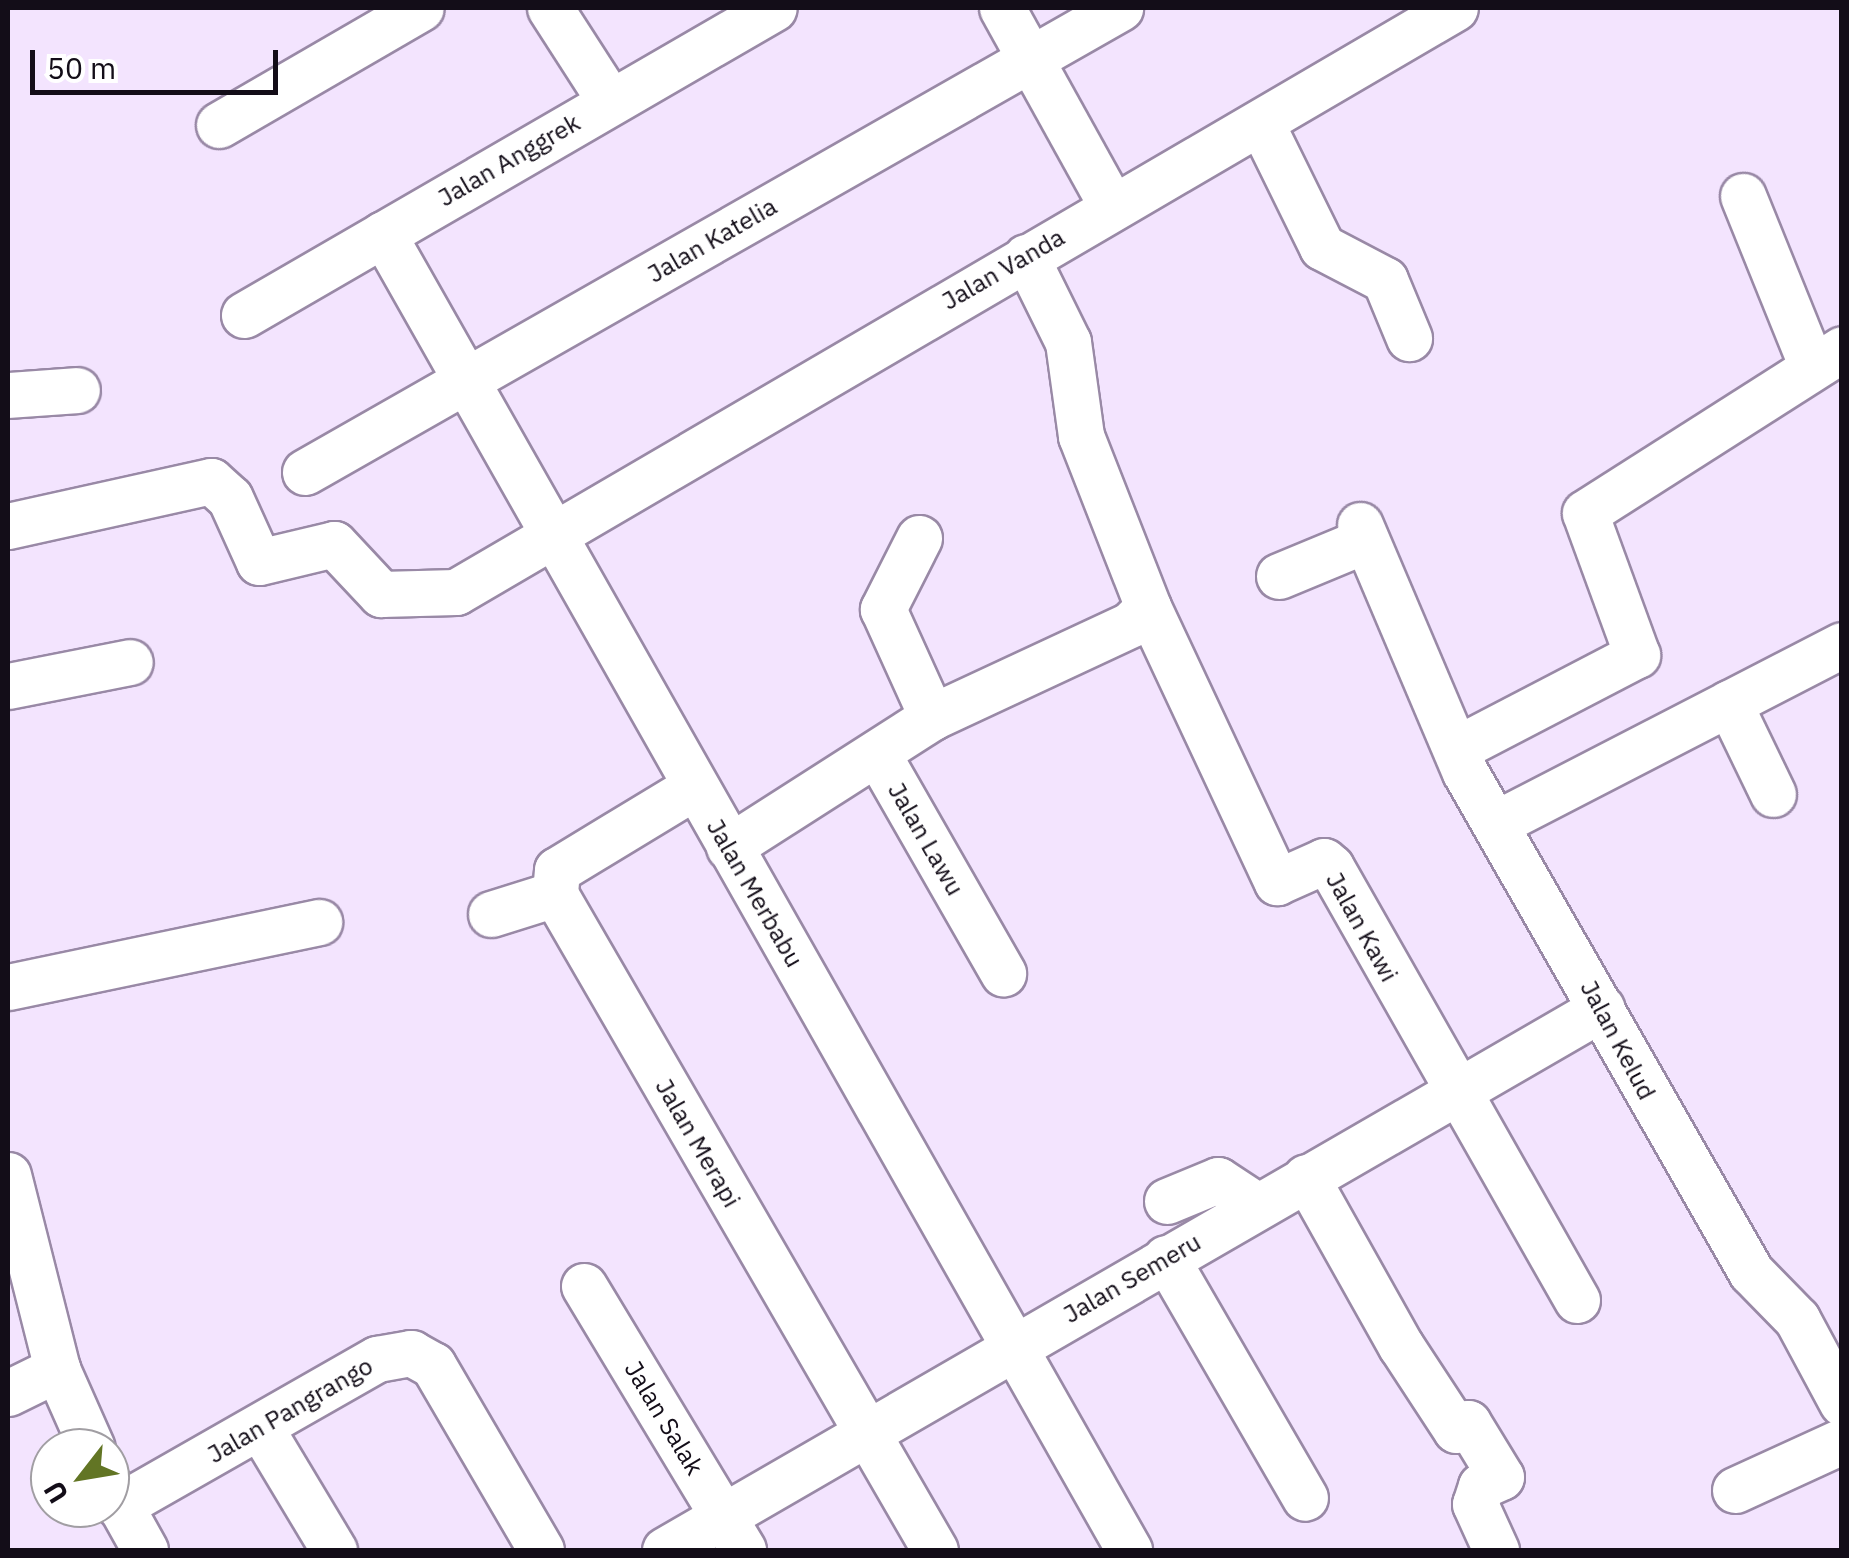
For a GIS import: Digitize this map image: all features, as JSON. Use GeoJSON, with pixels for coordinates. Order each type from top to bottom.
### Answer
{"type":"FeatureCollection","features":[{"type":"Feature","properties":{"kind":"street"},"geometry":{"type":"LineString","coordinates":[[220,125],[421,8]]}},
{"type":"Feature","properties":{"kind":"street"},"geometry":{"type":"LineString","coordinates":[[550,8],[610,101]]}},
{"type":"Feature","properties":{"kind":"street"},"geometry":{"type":"LineString","coordinates":[[1002,8],[1111,204]]}},
{"type":"Feature","properties":{"kind":"street","name":"Jalan Katelia"},"geometry":{"type":"LineString","coordinates":[[304,472],[1120,8]]}},
{"type":"Feature","properties":{"kind":"street","name":"Jalan Vanda"},"geometry":{"type":"LineString","coordinates":[[8,526],[211,481],[230,498],[259,562],[341,545],[381,594],[456,592],[1111,204],[1262,125],[1455,8]]}},
{"type":"Feature","properties":{"kind":"street","name":"Jalan Anggrek"},"geometry":{"type":"LineString","coordinates":[[244,314],[757,12]]}},
{"type":"Feature","properties":{"kind":"street"},"geometry":{"type":"LineString","coordinates":[[1262,125],[1322,247],[1385,280],[1408,338]]}},
{"type":"Feature","properties":{"kind":"street"},"geometry":{"type":"LineString","coordinates":[[1458,748],[1637,655],[1585,513],[1826,356],[1743,196]]}},
{"type":"Feature","properties":{"kind":"street","name":"Jalan Merbabu"},"geometry":{"type":"LineString","coordinates":[[383,234],[1129,1550]]}},
{"type":"Feature","properties":{"kind":"street"},"geometry":{"type":"LineString","coordinates":[[876,753],[932,717],[1132,624],[1148,607],[1081,436],[1068,342],[1026,256]]}},
{"type":"Feature","properties":{"kind":"street"},"geometry":{"type":"LineString","coordinates":[[8,395],[77,390]]}},
{"type":"Feature","properties":{"kind":"street","name":"Jalan Kelud"},"geometry":{"type":"LineString","coordinates":[[1279,576],[1363,532],[1458,748],[1497,823],[1752,1272],[1797,1319],[1842,1403]]}},
{"type":"Feature","properties":{"kind":"street"},"geometry":{"type":"LineString","coordinates":[[919,538],[883,609],[932,717]]}},
{"type":"Feature","properties":{"kind":"street","name":"Jalan Kawi"},"geometry":{"type":"LineString","coordinates":[[1148,607],[1277,882],[1331,866],[1453,1094],[1577,1300]]}},
{"type":"Feature","properties":{"kind":"street"},"geometry":{"type":"LineString","coordinates":[[1497,823],[1842,646]]}},
{"type":"Feature","properties":{"kind":"street"},"geometry":{"type":"LineString","coordinates":[[8,686],[130,662]]}},
{"type":"Feature","properties":{"kind":"street"},"geometry":{"type":"LineString","coordinates":[[1730,703],[1773,794]]}},
{"type":"Feature","properties":{"kind":"street","name":"Jalan Lawu"},"geometry":{"type":"LineString","coordinates":[[729,847],[876,753],[1003,973]]}},
{"type":"Feature","properties":{"kind":"street"},"geometry":{"type":"LineString","coordinates":[[491,914],[555,894],[557,870],[694,787]]}},
{"type":"Feature","properties":{"kind":"street","name":"Jalan Merapi"},"geometry":{"type":"LineString","coordinates":[[555,894],[935,1550]]}},
{"type":"Feature","properties":{"kind":"street"},"geometry":{"type":"LineString","coordinates":[[8,987],[320,922]]}},
{"type":"Feature","properties":{"kind":"street","name":"Jalan Semeru"},"geometry":{"type":"LineString","coordinates":[[664,1550],[733,1533],[865,1434],[1602,1008]]}},
{"type":"Feature","properties":{"kind":"street"},"geometry":{"type":"LineString","coordinates":[[8,1175],[13,1238],[57,1369],[83,1428]]}},
{"type":"Feature","properties":{"kind":"street"},"geometry":{"type":"LineString","coordinates":[[1306,1177],[1401,1346],[1456,1430],[1468,1424],[1501,1477],[1481,1486],[1475,1504],[1496,1550]]}},
{"type":"Feature","properties":{"kind":"street"},"geometry":{"type":"LineString","coordinates":[[1167,1201],[1218,1180],[1256,1206]]}},
{"type":"Feature","properties":{"kind":"street"},"geometry":{"type":"LineString","coordinates":[[1166,1258],[1305,1498]]}},
{"type":"Feature","properties":{"kind":"street","name":"Jalan Salak"},"geometry":{"type":"LineString","coordinates":[[584,1286],[733,1533]]}},
{"type":"Feature","properties":{"kind":"street","name":"Jalan Pangrango"},"geometry":{"type":"LineString","coordinates":[[130,1489],[260,1427],[376,1359],[411,1353],[433,1365],[542,1550]]}},
{"type":"Feature","properties":{"kind":"street"},"geometry":{"type":"LineString","coordinates":[[8,1392],[57,1369]]}},
{"type":"Feature","properties":{"kind":"street"},"geometry":{"type":"LineString","coordinates":[[260,1427],[334,1550]]}},
{"type":"Feature","properties":{"kind":"street"},"geometry":{"type":"LineString","coordinates":[[1736,1490],[1842,1441]]}},
{"type":"Feature","properties":{"kind":"street","name":"Jalan Pangrango"},"geometry":{"type":"LineString","coordinates":[[130,1524],[145,1550]]}}]}
